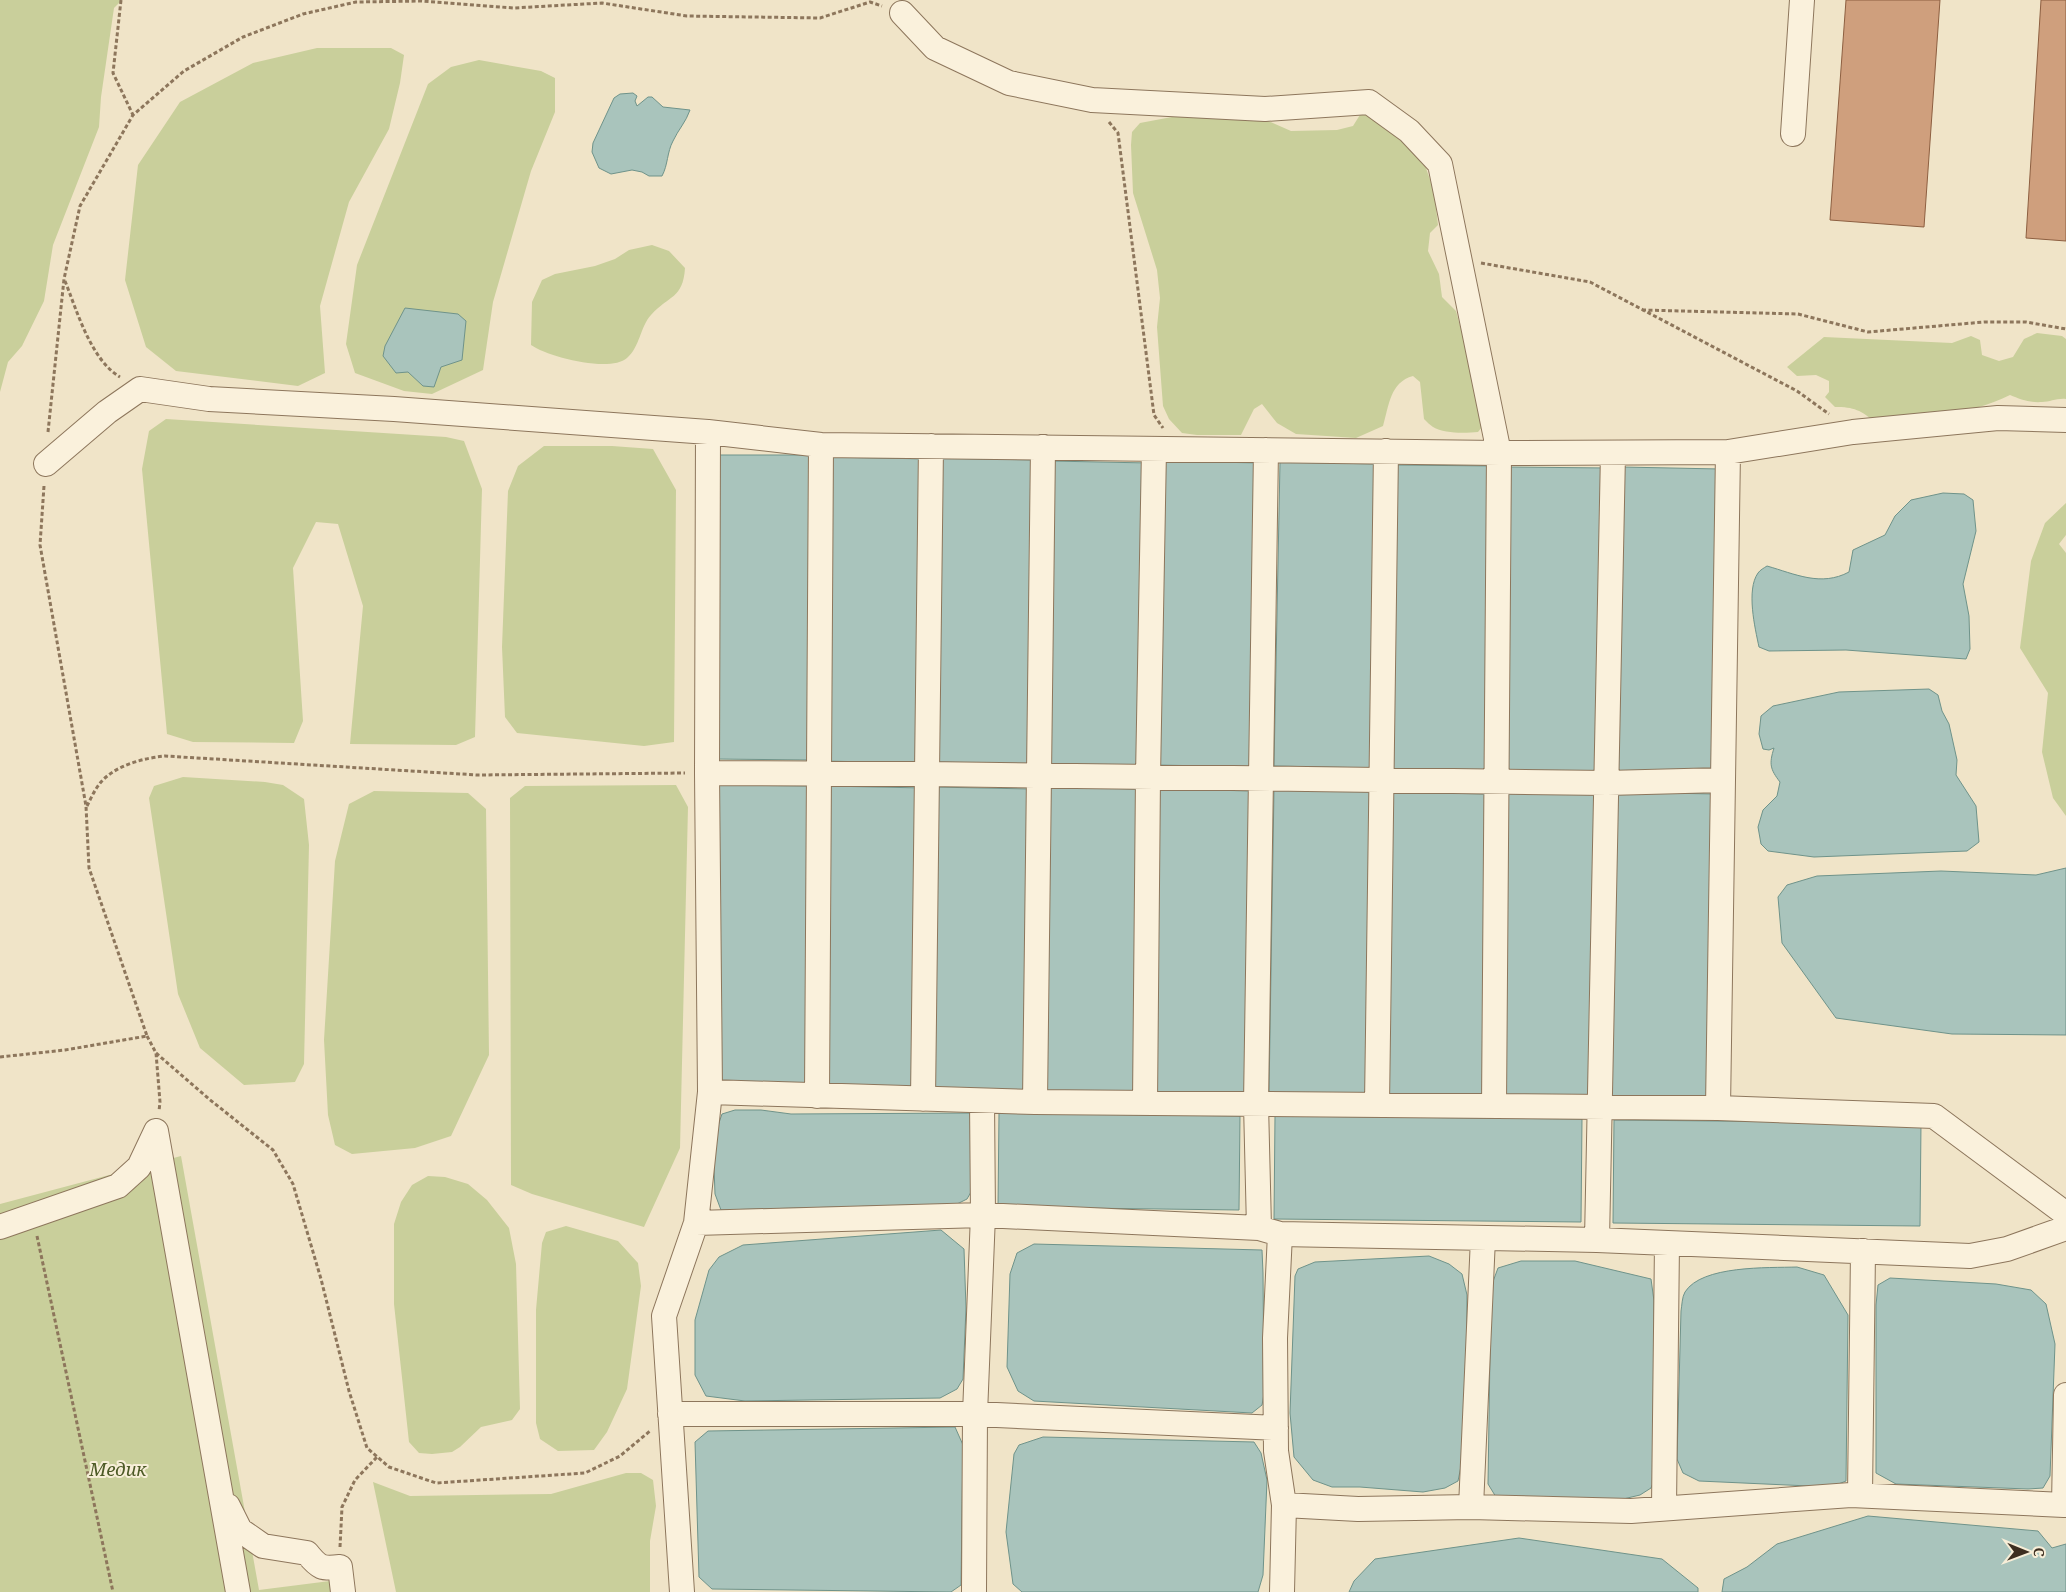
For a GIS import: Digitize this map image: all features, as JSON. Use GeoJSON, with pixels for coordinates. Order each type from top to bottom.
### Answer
{"type":"FeatureCollection","features":[{"type":"Feature","properties":{"kind":"lane"},"geometry":{"type":"LineString","coordinates":[[1793,134],[1802,0]]}},
{"type":"Feature","properties":{"kind":"lane"},"geometry":{"type":"LineString","coordinates":[[902,13],[935,48],[1009,83],[1092,100],[1265,109],[1369,102],[1409,131],[1440,164],[1499,453],[1494,1106]]}},
{"type":"Feature","properties":{"kind":"lane"},"geometry":{"type":"LineString","coordinates":[[46,464],[107,412],[140,389],[209,399],[394,409],[708,432],[820,445],[1499,453],[1728,452],[1853,432],[1998,418],[2066,420]]}},
{"type":"Feature","properties":{"kind":"lane"},"geometry":{"type":"LineString","coordinates":[[682,1592],[664,1316],[696,1223],[710,1092],[707,773],[708,432]]}},
{"type":"Feature","properties":{"kind":"lane"},"geometry":{"type":"LineString","coordinates":[[817,1096],[820,774],[820,445]]}},
{"type":"Feature","properties":{"kind":"lane"},"geometry":{"type":"LineString","coordinates":[[923,1099],[931,446]]}},
{"type":"Feature","properties":{"kind":"lane"},"geometry":{"type":"LineString","coordinates":[[1034,1102],[1043,447]]}},
{"type":"Feature","properties":{"kind":"lane"},"geometry":{"type":"LineString","coordinates":[[1145,1103],[1148,777],[1166,449]]}},
{"type":"Feature","properties":{"kind":"lane"},"geometry":{"type":"LineString","coordinates":[[1266,450],[1256,1104],[1269,1231],[1275,1338],[1276,1451],[1284,1505],[1282,1592]]}},
{"type":"Feature","properties":{"kind":"lane"},"geometry":{"type":"LineString","coordinates":[[1377,1105],[1386,452]]}},
{"type":"Feature","properties":{"kind":"lane"},"geometry":{"type":"LineString","coordinates":[[1718,1108],[1728,452]]}},
{"type":"Feature","properties":{"kind":"lane"},"geometry":{"type":"LineString","coordinates":[[1597,1240],[1614,453]]}},
{"type":"Feature","properties":{"kind":"lane"},"geometry":{"type":"LineString","coordinates":[[707,773],[1607,783],[1723,780]]}},
{"type":"Feature","properties":{"kind":"lane"},"geometry":{"type":"LineString","coordinates":[[710,1092],[1034,1102],[1718,1108],[1934,1116],[2066,1214]]}},
{"type":"Feature","properties":{"kind":"lane"},"geometry":{"type":"LineString","coordinates":[[974,1592],[975,1414],[983,1215],[982,1101]]}},
{"type":"Feature","properties":{"kind":"lane"},"geometry":{"type":"LineString","coordinates":[[0,1227],[118,1186],[139,1167],[156,1131]]}},
{"type":"Feature","properties":{"kind":"lane"},"geometry":{"type":"LineString","coordinates":[[156,1131],[238,1592]]}},
{"type":"Feature","properties":{"kind":"lane"},"geometry":{"type":"LineString","coordinates":[[696,1223],[983,1215],[1269,1231],[1597,1240],[1970,1256],[2007,1249],[2066,1228]]}},
{"type":"Feature","properties":{"kind":"lane"},"geometry":{"type":"LineString","coordinates":[[1471,1507],[1484,1238]]}},
{"type":"Feature","properties":{"kind":"lane"},"geometry":{"type":"LineString","coordinates":[[1664,1508],[1667,1243]]}},
{"type":"Feature","properties":{"kind":"lane"},"geometry":{"type":"LineString","coordinates":[[1860,1495],[1863,1251]]}},
{"type":"Feature","properties":{"kind":"lane"},"geometry":{"type":"LineString","coordinates":[[1284,1505],[1358,1509],[1471,1507],[1631,1511],[1860,1495],[2065,1505],[2066,1395]]}},
{"type":"Feature","properties":{"kind":"lane"},"geometry":{"type":"LineString","coordinates":[[670,1414],[975,1414],[1276,1428]]}},
{"type":"Feature","properties":{"kind":"lane"},"geometry":{"type":"LineString","coordinates":[[219,1488],[240,1530],[263,1546],[307,1554],[317,1566],[326,1568],[340,1567],[343,1592]]}},
{"type":"Feature","properties":{"kind":"path"},"geometry":{"type":"LineString","coordinates":[[121,0],[113,73],[133,115]]}},
{"type":"Feature","properties":{"kind":"path"},"geometry":{"type":"LineString","coordinates":[[670,1414],[620,1456],[585,1473],[436,1483],[389,1467],[367,1448],[349,1391],[321,1278],[293,1184],[273,1150],[209,1100],[156,1052],[147,1036],[89,868],[86,806],[40,544],[64,279],[80,206],[133,115],[184,71],[243,37],[303,14],[356,2],[420,1],[514,8],[602,3],[686,16],[820,18],[870,2],[902,13]]}},
{"type":"Feature","properties":{"kind":"path"},"geometry":{"type":"LineString","coordinates":[[1092,100],[1118,133],[1154,415],[1166,449]]}},
{"type":"Feature","properties":{"kind":"path"},"geometry":{"type":"LineString","coordinates":[[1458,259],[1590,282],[1797,391],[1853,432]]}},
{"type":"Feature","properties":{"kind":"path"},"geometry":{"type":"LineString","coordinates":[[64,279],[88,338],[106,365],[111,372],[140,389]]}},
{"type":"Feature","properties":{"kind":"path"},"geometry":{"type":"LineString","coordinates":[[1642,310],[1798,314],[1868,332],[1984,322],[2026,322],[2066,329]]}},
{"type":"Feature","properties":{"kind":"path"},"geometry":{"type":"LineString","coordinates":[[86,806],[101,782],[118,770],[146,758],[165,756],[477,775],[707,773]]}},
{"type":"Feature","properties":{"kind":"path"},"geometry":{"type":"LineString","coordinates":[[0,1057],[65,1050],[147,1036]]}},
{"type":"Feature","properties":{"kind":"path"},"geometry":{"type":"LineString","coordinates":[[156,1052],[160,1102],[156,1131]]}},
{"type":"Feature","properties":{"kind":"path"},"geometry":{"type":"LineString","coordinates":[[33,1216],[113,1592]]}},
{"type":"Feature","properties":{"kind":"path"},"geometry":{"type":"LineString","coordinates":[[340,1567],[339,1535],[342,1507],[355,1480],[377,1457]]}},
{"type":"Feature","properties":{"kind":"green space"},"geometry":{"type":"Polygon","coordinates":[[[0,0],[122,0],[114,8],[101,97],[99,127],[53,245],[44,301],[22,346],[8,362],[0,392],[0,0]]]}},
{"type":"Feature","properties":{"kind":"green space"},"geometry":{"type":"Polygon","coordinates":[[[317,48],[391,48],[404,55],[400,83],[389,129],[349,202],[320,306],[325,373],[298,386],[176,371],[146,347],[125,280],[138,165],[180,102],[253,63],[317,48]]]}},
{"type":"Feature","properties":{"kind":"green space"},"geometry":{"type":"Polygon","coordinates":[[[479,60],[541,71],[555,78],[555,112],[531,171],[493,302],[483,370],[432,394],[404,391],[355,373],[346,344],[357,265],[428,84],[451,67],[479,60]]]}},
{"type":"Feature","properties":{"kind":"green space"},"geometry":{"type":"Polygon","coordinates":[[[1363,110],[1420,151],[1434,191],[1438,225],[1430,233],[1428,251],[1439,274],[1442,297],[1456,311],[1484,415],[1482,427],[1478,432],[1461,433],[1443,431],[1432,426],[1424,419],[1420,382],[1413,376],[1405,379],[1395,389],[1383,426],[1356,438],[1296,434],[1277,423],[1262,404],[1254,409],[1241,435],[1182,433],[1169,419],[1163,406],[1157,327],[1160,298],[1157,270],[1133,193],[1132,132],[1140,123],[1193,113],[1266,120],[1291,131],[1337,130],[1353,126],[1363,110]]]}},
{"type":"Feature","properties":{"kind":"green space"},"geometry":{"type":"Polygon","coordinates":[[[652,245],[669,251],[685,268],[684,278],[674,296],[647,320],[635,348],[627,358],[619,362],[607,364],[579,362],[539,350],[531,345],[532,302],[542,280],[555,274],[595,266],[615,259],[629,250],[652,245]]]}},
{"type":"Feature","properties":{"kind":"green space"},"geometry":{"type":"Polygon","coordinates":[[[2037,333],[2062,336],[2066,339],[2066,399],[2033,402],[2010,395],[1961,412],[1876,423],[1857,410],[1835,407],[1825,397],[1829,392],[1829,381],[1816,375],[1797,376],[1787,367],[1824,337],[1952,343],[1971,336],[1980,340],[1982,355],[1999,361],[2013,357],[2024,339],[2037,333]]]}},
{"type":"Feature","properties":{"kind":"green space"},"geometry":{"type":"Polygon","coordinates":[[[166,419],[446,437],[464,441],[482,489],[475,737],[456,745],[350,744],[363,606],[338,524],[316,522],[293,568],[303,721],[294,743],[193,742],[167,734],[142,469],[149,431],[166,419]]]}},
{"type":"Feature","properties":{"kind":"green space"},"geometry":{"type":"Polygon","coordinates":[[[544,446],[612,446],[653,449],[676,490],[674,742],[644,746],[517,733],[505,717],[502,647],[508,491],[518,466],[544,446]]]}},
{"type":"Feature","properties":{"kind":"green space"},"geometry":{"type":"Polygon","coordinates":[[[2066,503],[2066,535],[2059,544],[2066,553],[2066,816],[2053,798],[2042,752],[2048,693],[2020,648],[2031,561],[2045,523],[2066,503]]]}},
{"type":"Feature","properties":{"kind":"green space"},"geometry":{"type":"Polygon","coordinates":[[[183,777],[265,782],[283,785],[304,799],[309,845],[304,1064],[295,1082],[244,1085],[200,1048],[178,994],[149,798],[154,786],[183,777]]]}},
{"type":"Feature","properties":{"kind":"green space"},"geometry":{"type":"Polygon","coordinates":[[[676,785],[688,807],[680,1148],[644,1227],[532,1194],[511,1185],[510,798],[525,786],[676,785]]]}},
{"type":"Feature","properties":{"kind":"green space"},"geometry":{"type":"Polygon","coordinates":[[[374,791],[468,793],[486,809],[489,1055],[451,1136],[415,1148],[352,1154],[335,1145],[328,1115],[324,1040],[335,861],[349,804],[374,791]]]}},
{"type":"Feature","properties":{"kind":"green space","name":"Медик"},"geometry":{"type":"Polygon","coordinates":[[[181,1156],[259,1590],[330,1581],[336,1592],[0,1592],[0,1204],[181,1156]]]}},
{"type":"Feature","properties":{"kind":"green space"},"geometry":{"type":"Polygon","coordinates":[[[428,1176],[445,1177],[468,1184],[487,1200],[509,1228],[516,1264],[520,1409],[512,1420],[481,1427],[452,1452],[432,1454],[419,1453],[409,1442],[394,1304],[394,1224],[401,1202],[412,1185],[428,1176]]]}},
{"type":"Feature","properties":{"kind":"green space"},"geometry":{"type":"Polygon","coordinates":[[[566,1226],[618,1241],[638,1263],[641,1286],[627,1389],[607,1432],[594,1450],[558,1451],[540,1439],[536,1423],[536,1310],[542,1243],[546,1232],[566,1226]]]}},
{"type":"Feature","properties":{"kind":"green space"},"geometry":{"type":"Polygon","coordinates":[[[626,1473],[641,1473],[653,1480],[656,1506],[650,1541],[650,1592],[396,1592],[373,1482],[410,1496],[551,1494],[626,1473]]]}},
{"type":"Feature","properties":{"kind":"water"},"geometry":{"type":"Polygon","coordinates":[[[633,93],[637,96],[635,101],[637,106],[648,97],[652,97],[663,107],[690,110],[671,145],[662,176],[649,176],[632,170],[611,174],[599,168],[592,152],[593,143],[614,98],[620,94],[633,93]]]}},
{"type":"Feature","properties":{"kind":"water"},"geometry":{"type":"Polygon","coordinates":[[[405,308],[458,314],[466,321],[462,360],[441,367],[434,387],[423,386],[408,372],[396,373],[383,356],[385,346],[405,308]]]}},
{"type":"Feature","properties":{"kind":"water"},"geometry":{"type":"Polygon","coordinates":[[[717,455],[815,455],[812,760],[714,759],[717,455]]]}},
{"type":"Feature","properties":{"kind":"water"},"geometry":{"type":"Polygon","coordinates":[[[829,457],[927,459],[921,763],[823,761],[829,457]]]}},
{"type":"Feature","properties":{"kind":"water"},"geometry":{"type":"Polygon","coordinates":[[[937,458],[1036,460],[1030,764],[932,762],[937,458]]]}},
{"type":"Feature","properties":{"kind":"water"},"geometry":{"type":"Polygon","coordinates":[[[1050,461],[1149,463],[1143,767],[1045,765],[1050,461]]]}},
{"type":"Feature","properties":{"kind":"water"},"geometry":{"type":"Polygon","coordinates":[[[1163,461],[1261,463],[1256,767],[1157,765],[1163,461]]]}},
{"type":"Feature","properties":{"kind":"water"},"geometry":{"type":"Polygon","coordinates":[[[1280,462],[1378,464],[1372,768],[1274,766],[1280,462]]]}},
{"type":"Feature","properties":{"kind":"water"},"geometry":{"type":"Polygon","coordinates":[[[1396,465],[1494,466],[1488,771],[1390,769],[1396,465]]]}},
{"type":"Feature","properties":{"kind":"water"},"geometry":{"type":"Polygon","coordinates":[[[1510,467],[1608,468],[1602,773],[1504,771],[1510,467]]]}},
{"type":"Feature","properties":{"kind":"water"},"geometry":{"type":"Polygon","coordinates":[[[1622,467],[1720,469],[1715,773],[1617,771],[1622,467]]]}},
{"type":"Feature","properties":{"kind":"water"},"geometry":{"type":"Polygon","coordinates":[[[1943,493],[1964,494],[1973,500],[1976,531],[1963,584],[1969,616],[1970,649],[1966,659],[1846,650],[1769,651],[1759,647],[1752,599],[1754,580],[1761,570],[1767,566],[1808,578],[1818,579],[1828,579],[1849,572],[1853,550],[1885,535],[1895,516],[1911,500],[1943,493]]]}},
{"type":"Feature","properties":{"kind":"water"},"geometry":{"type":"Polygon","coordinates":[[[1929,689],[1938,695],[1942,711],[1949,724],[1957,760],[1956,775],[1976,806],[1979,842],[1967,851],[1814,857],[1768,851],[1761,844],[1758,827],[1763,810],[1777,796],[1780,782],[1771,766],[1774,748],[1769,750],[1763,749],[1759,734],[1761,716],[1773,706],[1839,692],[1929,689]]]}},
{"type":"Feature","properties":{"kind":"water"},"geometry":{"type":"Polygon","coordinates":[[[717,785],[815,786],[813,1090],[715,1089],[717,785]]]}},
{"type":"Feature","properties":{"kind":"water"},"geometry":{"type":"Polygon","coordinates":[[[826,786],[925,788],[919,1092],[821,1090],[826,786]]]}},
{"type":"Feature","properties":{"kind":"water"},"geometry":{"type":"Polygon","coordinates":[[[933,787],[1031,789],[1026,1093],[928,1091],[933,787]]]}},
{"type":"Feature","properties":{"kind":"water"},"geometry":{"type":"Polygon","coordinates":[[[1047,787],[1145,789],[1140,1093],[1042,1092],[1047,787]]]}},
{"type":"Feature","properties":{"kind":"water"},"geometry":{"type":"Polygon","coordinates":[[[1157,789],[1255,791],[1250,1095],[1152,1093],[1157,789]]]}},
{"type":"Feature","properties":{"kind":"water"},"geometry":{"type":"Polygon","coordinates":[[[1274,789],[1372,791],[1367,1095],[1269,1093],[1274,789]]]}},
{"type":"Feature","properties":{"kind":"water"},"geometry":{"type":"Polygon","coordinates":[[[1390,792],[1488,794],[1483,1098],[1385,1096],[1390,792]]]}},
{"type":"Feature","properties":{"kind":"water"},"geometry":{"type":"Polygon","coordinates":[[[1502,792],[1601,794],[1595,1098],[1497,1096],[1502,792]]]}},
{"type":"Feature","properties":{"kind":"water"},"geometry":{"type":"Polygon","coordinates":[[[1616,792],[1714,794],[1708,1098],[1610,1096],[1616,792]]]}},
{"type":"Feature","properties":{"kind":"water"},"geometry":{"type":"Polygon","coordinates":[[[2066,868],[2066,1035],[1952,1034],[1836,1018],[1782,943],[1778,897],[1787,885],[1817,876],[1941,871],[2036,875],[2066,868]]]}},
{"type":"Feature","properties":{"kind":"water"},"geometry":{"type":"Polygon","coordinates":[[[735,1110],[761,1110],[791,1114],[972,1113],[971,1192],[967,1199],[957,1204],[721,1210],[715,1194],[713,1140],[722,1114],[735,1110]]]}},
{"type":"Feature","properties":{"kind":"water"},"geometry":{"type":"Polygon","coordinates":[[[999,1113],[1240,1116],[1239,1210],[998,1207],[999,1113]]]}},
{"type":"Feature","properties":{"kind":"water"},"geometry":{"type":"Polygon","coordinates":[[[1275,1116],[1582,1119],[1581,1222],[1274,1219],[1275,1116]]]}},
{"type":"Feature","properties":{"kind":"water"},"geometry":{"type":"Polygon","coordinates":[[[1614,1120],[1921,1123],[1920,1226],[1613,1223],[1614,1120]]]}},
{"type":"Feature","properties":{"kind":"water"},"geometry":{"type":"Polygon","coordinates":[[[941,1230],[964,1249],[966,1308],[963,1379],[957,1389],[940,1398],[745,1401],[706,1396],[695,1375],[695,1320],[709,1270],[719,1257],[743,1245],[941,1230]]]}},
{"type":"Feature","properties":{"kind":"water"},"geometry":{"type":"Polygon","coordinates":[[[1034,1244],[1262,1250],[1264,1394],[1262,1405],[1252,1413],[1034,1401],[1018,1391],[1007,1367],[1010,1274],[1017,1253],[1034,1244]]]}},
{"type":"Feature","properties":{"kind":"water"},"geometry":{"type":"Polygon","coordinates":[[[1429,1256],[1449,1264],[1462,1274],[1467,1295],[1466,1442],[1458,1481],[1445,1488],[1423,1492],[1360,1487],[1332,1487],[1313,1480],[1294,1457],[1290,1413],[1295,1276],[1298,1269],[1315,1262],[1429,1256]]]}},
{"type":"Feature","properties":{"kind":"water"},"geometry":{"type":"Polygon","coordinates":[[[1521,1261],[1575,1261],[1651,1279],[1654,1301],[1655,1478],[1651,1488],[1640,1495],[1619,1500],[1496,1497],[1488,1484],[1491,1287],[1498,1268],[1521,1261]]]}},
{"type":"Feature","properties":{"kind":"water"},"geometry":{"type":"Polygon","coordinates":[[[1797,1267],[1824,1275],[1848,1315],[1846,1481],[1831,1487],[1699,1481],[1683,1473],[1677,1459],[1681,1311],[1685,1292],[1694,1283],[1720,1272],[1753,1268],[1797,1267]]]}},
{"type":"Feature","properties":{"kind":"water"},"geometry":{"type":"Polygon","coordinates":[[[1890,1278],[1996,1284],[2031,1290],[2046,1304],[2055,1344],[2050,1476],[2043,1488],[1896,1484],[1876,1473],[1876,1305],[1878,1285],[1890,1278]]]}},
{"type":"Feature","properties":{"kind":"water"},"geometry":{"type":"Polygon","coordinates":[[[955,1427],[963,1445],[961,1585],[951,1592],[712,1589],[699,1577],[695,1442],[708,1431],[955,1427]]]}},
{"type":"Feature","properties":{"kind":"water"},"geometry":{"type":"Polygon","coordinates":[[[1043,1437],[1254,1442],[1261,1453],[1267,1480],[1263,1575],[1258,1592],[1022,1592],[1013,1584],[1006,1532],[1014,1454],[1019,1445],[1043,1437]]]}},
{"type":"Feature","properties":{"kind":"water"},"geometry":{"type":"Polygon","coordinates":[[[1868,1516],[2038,1531],[2052,1548],[2066,1544],[2066,1592],[1722,1592],[1724,1579],[1747,1567],[1777,1544],[1868,1516]]]}},
{"type":"Feature","properties":{"kind":"water"},"geometry":{"type":"Polygon","coordinates":[[[1519,1538],[1662,1559],[1698,1588],[1698,1592],[1349,1592],[1354,1581],[1375,1559],[1519,1538]]]}},
{"type":"Feature","properties":{"kind":"building"},"geometry":{"type":"Polygon","coordinates":[[[1846,0],[1940,0],[1924,227],[1830,220],[1846,0]]]}},
{"type":"Feature","properties":{"kind":"building"},"geometry":{"type":"Polygon","coordinates":[[[2041,0],[2066,0],[2066,241],[2026,238],[2041,0]]]}}]}
